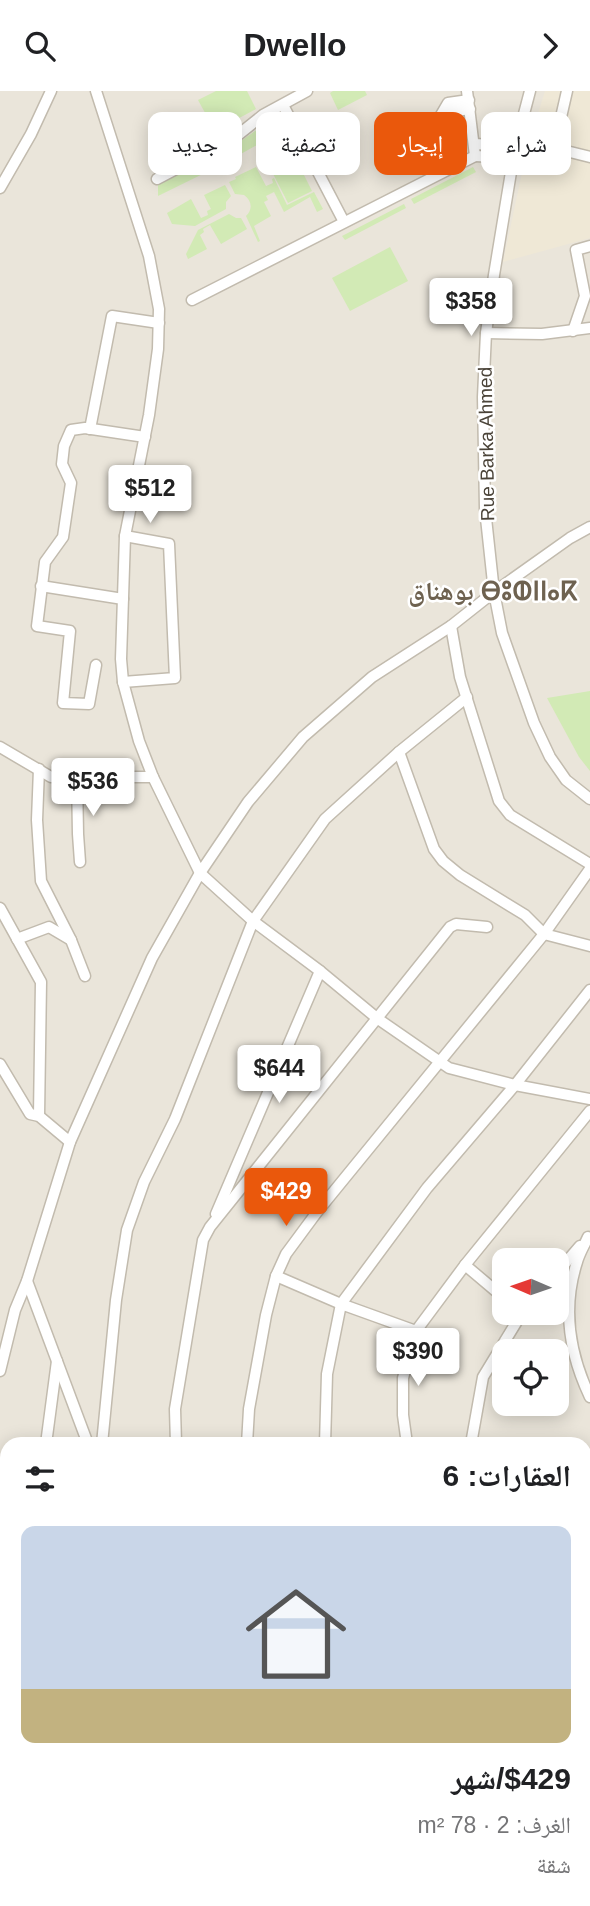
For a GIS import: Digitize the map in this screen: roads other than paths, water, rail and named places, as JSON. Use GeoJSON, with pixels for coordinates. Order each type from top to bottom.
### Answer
{"type":"FeatureCollection","features":[{"type":"Feature","properties":{"kind":"street"},"geometry":{"type":"LineString","coordinates":[[0,188],[31,134],[51,91]]}},
{"type":"Feature","properties":{"kind":"street"},"geometry":{"type":"LineString","coordinates":[[96,91],[149,255],[159,309],[158,349],[145,437],[125,536],[121,659],[123,683],[139,741],[153,777],[200,873],[253,921],[378,1019],[438,1062],[449,1068],[590,1100]]}},
{"type":"Feature","properties":{"kind":"street"},"geometry":{"type":"LineString","coordinates":[[157,179],[233,139],[263,115],[307,91]]}},
{"type":"Feature","properties":{"kind":"street","name":"Rue Barka Ahmed"},"geometry":{"type":"LineString","coordinates":[[530,91],[515,148],[486,333],[483,397],[485,509],[494,592],[502,633],[534,723],[550,757],[566,780],[590,799]]}},
{"type":"Feature","properties":{"kind":"street"},"geometry":{"type":"LineString","coordinates":[[567,91],[560,124],[551,122],[545,146],[590,157]]}},
{"type":"Feature","properties":{"kind":"street"},"geometry":{"type":"LineString","coordinates":[[469,100],[475,156]]}},
{"type":"Feature","properties":{"kind":"street"},"geometry":{"type":"LineString","coordinates":[[283,105],[344,222]]}},
{"type":"Feature","properties":{"kind":"street"},"geometry":{"type":"LineString","coordinates":[[192,300],[475,156],[495,157],[494,145],[474,144]]}},
{"type":"Feature","properties":{"kind":"street"},"geometry":{"type":"LineString","coordinates":[[573,331],[587,299],[576,250],[590,246]]}},
{"type":"Feature","properties":{"kind":"street"},"geometry":{"type":"LineString","coordinates":[[488,318],[464,317],[464,292],[492,284]]}},
{"type":"Feature","properties":{"kind":"street"},"geometry":{"type":"LineString","coordinates":[[90,429],[112,316],[159,323]]}},
{"type":"Feature","properties":{"kind":"street"},"geometry":{"type":"LineString","coordinates":[[486,333],[542,334],[590,328]]}},
{"type":"Feature","properties":{"kind":"street"},"geometry":{"type":"LineString","coordinates":[[96,665],[89,704],[63,703],[70,631],[37,626],[45,562],[63,537],[71,483],[62,464],[64,446],[71,431],[85,428],[145,437]]}},
{"type":"Feature","properties":{"kind":"street"},"geometry":{"type":"LineString","coordinates":[[0,1371],[15,1310],[27,1282],[71,1142],[152,958],[200,873],[248,802],[303,737],[372,677],[451,626],[494,592],[570,538],[590,527]]}},
{"type":"Feature","properties":{"kind":"street"},"geometry":{"type":"LineString","coordinates":[[123,683],[175,678],[169,544],[125,536]]}},
{"type":"Feature","properties":{"kind":"street"},"geometry":{"type":"LineString","coordinates":[[41,586],[123,599]]}},
{"type":"Feature","properties":{"kind":"street"},"geometry":{"type":"LineString","coordinates":[[247,1437],[249,1409],[266,1315],[276,1276],[286,1254],[438,1062],[544,934],[590,867],[510,815],[499,801],[460,677],[451,626]]}},
{"type":"Feature","properties":{"kind":"street"},"geometry":{"type":"LineString","coordinates":[[103,1437],[116,1300],[127,1230],[144,1182],[175,1119],[253,921],[325,819],[467,697]]}},
{"type":"Feature","properties":{"kind":"street"},"geometry":{"type":"LineString","coordinates":[[0,747],[51,777],[153,777]]}},
{"type":"Feature","properties":{"kind":"street"},"geometry":{"type":"LineString","coordinates":[[400,752],[434,849],[443,861],[460,875],[525,915],[544,934],[590,946]]}},
{"type":"Feature","properties":{"kind":"street"},"geometry":{"type":"LineString","coordinates":[[39,769],[37,820],[41,881],[71,940],[85,976]]}},
{"type":"Feature","properties":{"kind":"street"},"geometry":{"type":"LineString","coordinates":[[77,777],[80,862]]}},
{"type":"Feature","properties":{"kind":"street"},"geometry":{"type":"LineString","coordinates":[[0,908],[41,982],[39,1116]]}},
{"type":"Feature","properties":{"kind":"street"},"geometry":{"type":"LineString","coordinates":[[17,939],[50,927],[71,940]]}},
{"type":"Feature","properties":{"kind":"street"},"geometry":{"type":"LineString","coordinates":[[210,1227],[450,927],[486,927]]}},
{"type":"Feature","properties":{"kind":"street"},"geometry":{"type":"LineString","coordinates":[[176,1437],[175,1409],[203,1240],[320,971]]}},
{"type":"Feature","properties":{"kind":"street"},"geometry":{"type":"LineString","coordinates":[[325,1437],[327,1374],[341,1304],[427,1188],[590,990]]}},
{"type":"Feature","properties":{"kind":"street"},"geometry":{"type":"LineString","coordinates":[[0,1064],[30,1114],[39,1116],[71,1142]]}},
{"type":"Feature","properties":{"kind":"street"},"geometry":{"type":"LineString","coordinates":[[406,1437],[402,1415],[403,1378],[415,1331],[590,1111]]}},
{"type":"Feature","properties":{"kind":"street"},"geometry":{"type":"LineString","coordinates":[[569,1259],[589,1236]]}},
{"type":"Feature","properties":{"kind":"street"},"geometry":{"type":"LineString","coordinates":[[589,1236],[577,1261],[571,1286],[569,1313],[572,1345],[579,1374],[590,1397]]}},
{"type":"Feature","properties":{"kind":"street"},"geometry":{"type":"LineString","coordinates":[[465,1265],[492,1288]]}},
{"type":"Feature","properties":{"kind":"street"},"geometry":{"type":"LineString","coordinates":[[276,1276],[341,1304],[415,1331]]}},
{"type":"Feature","properties":{"kind":"street"},"geometry":{"type":"LineString","coordinates":[[27,1282],[86,1437]]}},
{"type":"Feature","properties":{"kind":"street"},"geometry":{"type":"LineString","coordinates":[[472,1437],[483,1377],[514,1325]]}},
{"type":"Feature","properties":{"kind":"street"},"geometry":{"type":"LineString","coordinates":[[47,1437],[58,1360]]}},
{"type":"Feature","properties":{"kind":"district","name":"بوهناق ⴱⵓⵀⵏⵏⴰⴽ"},"geometry":{"type":"Point","coordinates":[493,591]}}]}
